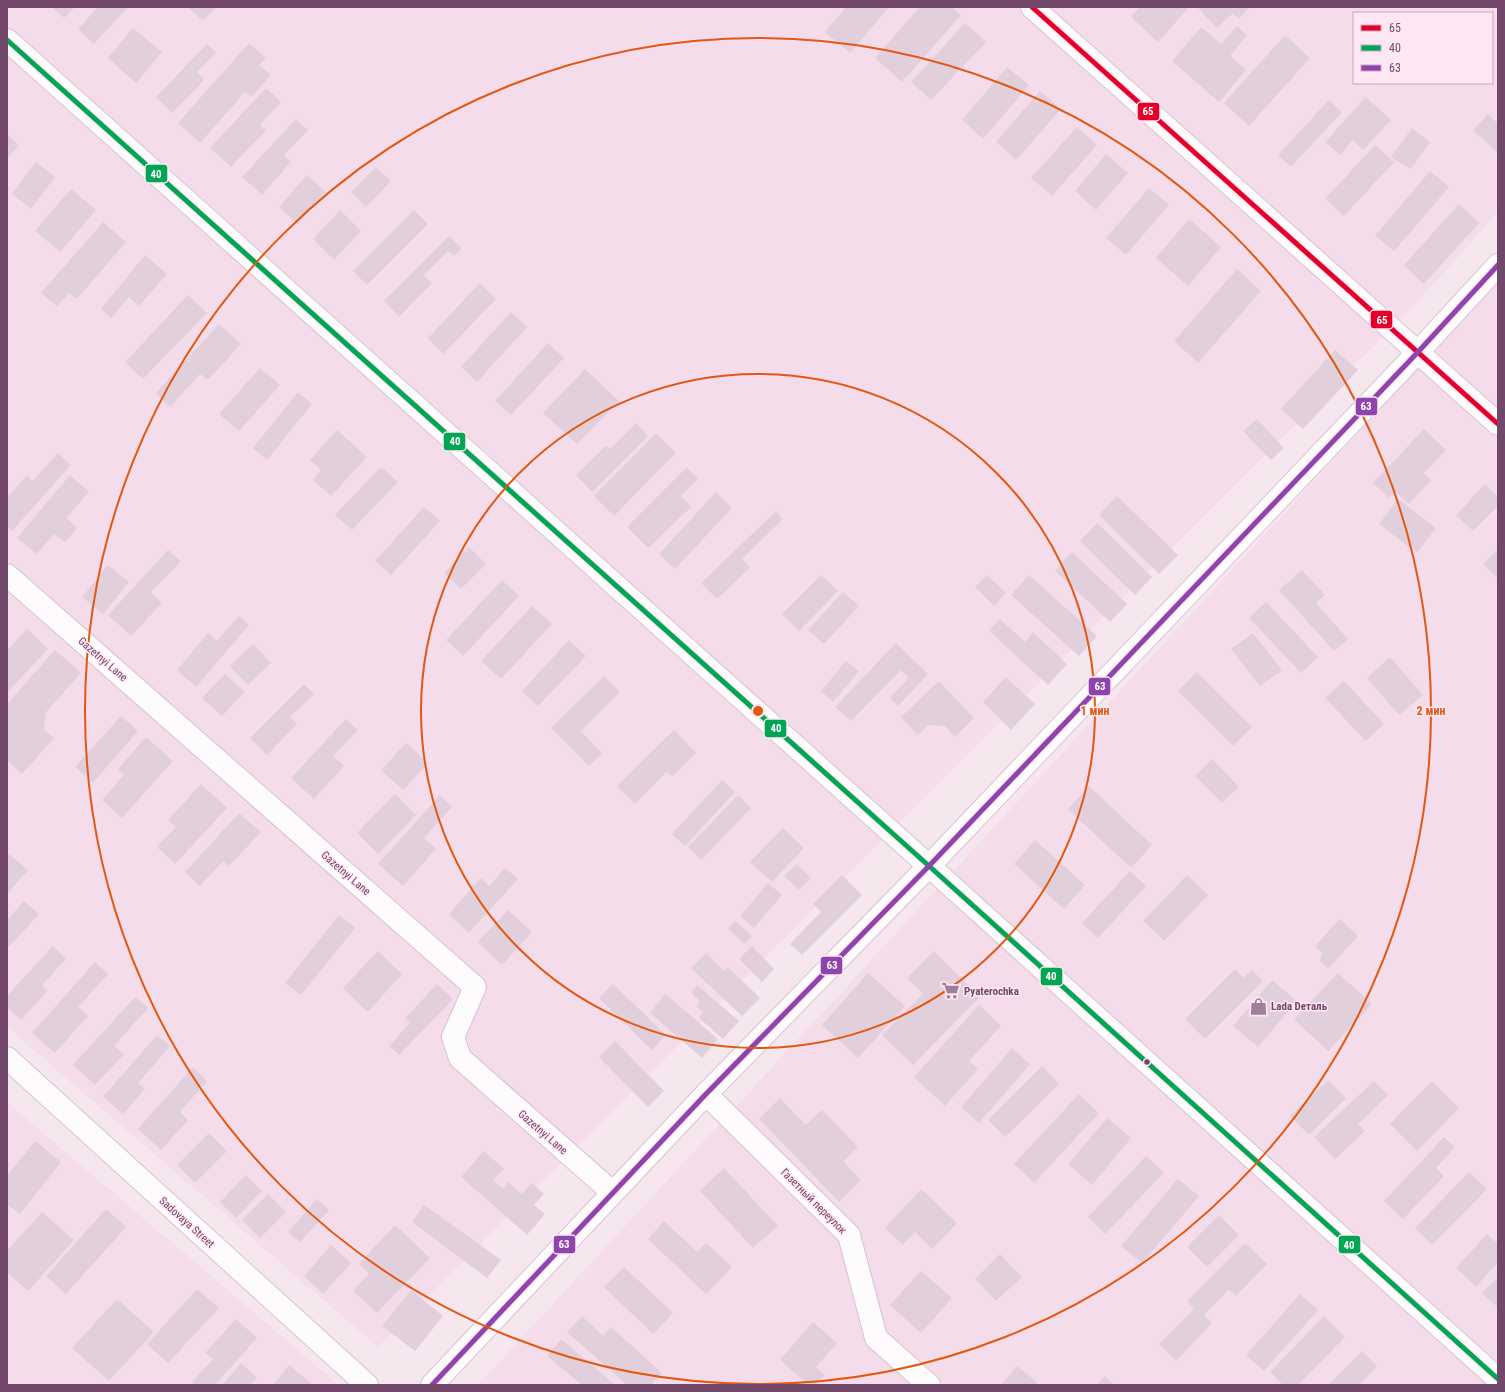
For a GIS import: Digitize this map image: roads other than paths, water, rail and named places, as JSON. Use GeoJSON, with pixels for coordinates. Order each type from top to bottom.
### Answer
{"type":"FeatureCollection","features":[{"type":"Feature","properties":{"kind":"street"},"geometry":{"type":"LineString","coordinates":[[1032,7],[1498,424]]}},
{"type":"Feature","properties":{"kind":"street"},"geometry":{"type":"LineString","coordinates":[[7,40],[930,866],[1498,1379]]}},
{"type":"Feature","properties":{"kind":"street"},"geometry":{"type":"LineString","coordinates":[[432,1385],[612,1192],[706,1094],[930,866],[1418,352],[1498,265]]}},
{"type":"Feature","properties":{"kind":"street","name":"Gazetnyi Lane"},"geometry":{"type":"LineString","coordinates":[[7,575],[475,987],[453,1037],[460,1058],[612,1192]]}},
{"type":"Feature","properties":{"kind":"street","name":"Sadovaya Street"},"geometry":{"type":"LineString","coordinates":[[7,1058],[367,1385]]}},
{"type":"Feature","properties":{"kind":"street","name":"Газетный переулок"},"geometry":{"type":"LineString","coordinates":[[706,1094],[849,1235],[876,1338],[929,1385]]}},
{"type":"Feature","properties":{"kind":"place","name":"Pyaterochka"},"geometry":{"type":"Point","coordinates":[951,991]}},
{"type":"Feature","properties":{"kind":"place","name":"Lada Dеталь"},"geometry":{"type":"Point","coordinates":[1258,1006]}}]}
